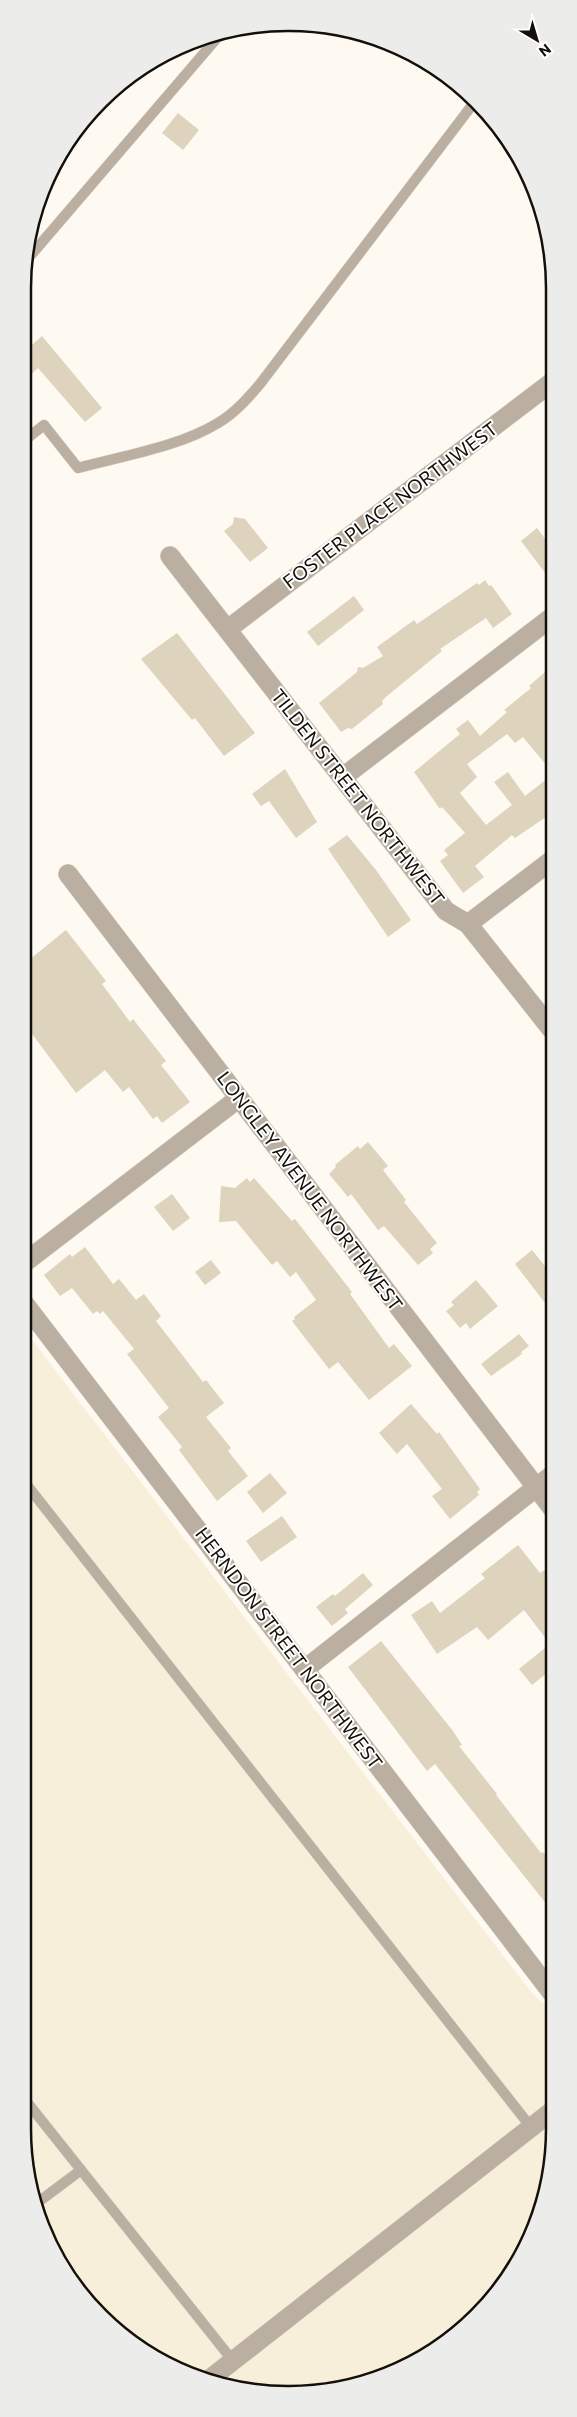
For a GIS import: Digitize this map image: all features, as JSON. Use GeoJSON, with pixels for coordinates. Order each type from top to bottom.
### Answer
{"type":"FeatureCollection","features":[{"type":"Feature","properties":{"kind":"street","name":"FOSTER PLACE NORTHWEST"},"geometry":{"type":"LineString","coordinates":[[228,628],[546,387]]}},
{"type":"Feature","properties":{"kind":"street","name":"TILDEN STREET NORTHWEST"},"geometry":{"type":"LineString","coordinates":[[170,556],[228,628],[446,911],[468,924],[546,1022]]}},
{"type":"Feature","properties":{"kind":"street"},"geometry":{"type":"LineString","coordinates":[[343,776],[546,622]]}},
{"type":"Feature","properties":{"kind":"street"},"geometry":{"type":"LineString","coordinates":[[468,924],[546,865]]}},
{"type":"Feature","properties":{"kind":"street","name":"LONGLEY AVENUE NORTHWEST"},"geometry":{"type":"LineString","coordinates":[[68,874],[546,1500]]}},
{"type":"Feature","properties":{"kind":"street"},"geometry":{"type":"LineString","coordinates":[[31,1257],[239,1098]]}},
{"type":"Feature","properties":{"kind":"street","name":"HERNDON STREET NORTHWEST"},"geometry":{"type":"LineString","coordinates":[[31,1313],[546,1985]]}},
{"type":"Feature","properties":{"kind":"street"},"geometry":{"type":"LineString","coordinates":[[305,1669],[546,1480]]}},
{"type":"Feature","properties":{"kind":"street"},"geometry":{"type":"LineString","coordinates":[[215,2375],[546,2115]]}},
{"type":"Feature","properties":{"kind":"lane"},"geometry":{"type":"LineString","coordinates":[[34,252],[213,43]]}},
{"type":"Feature","properties":{"kind":"lane"},"geometry":{"type":"LineString","coordinates":[[31,435],[44,425],[78,468],[182,439],[201,432],[234,412],[260,384],[470,107]]}},
{"type":"Feature","properties":{"kind":"lane"},"geometry":{"type":"LineString","coordinates":[[31,1490],[530,2126]]}},
{"type":"Feature","properties":{"kind":"lane"},"geometry":{"type":"LineString","coordinates":[[31,2107],[233,2361]]}},
{"type":"Feature","properties":{"kind":"lane"},"geometry":{"type":"LineString","coordinates":[[41,2200],[81,2170]]}},
{"type":"Feature","properties":{"kind":"shaded area"},"geometry":{"type":"Polygon","coordinates":[[[31,1338],[531,1992],[546,2006],[546,2128],[544,2162],[537,2195],[519,2242],[493,2285],[445,2333],[402,2359],[355,2377],[322,2384],[288,2386],[255,2384],[206,2372],[160,2351],[119,2322],[84,2285],[58,2242],[45,2211],[33,2162],[31,2128],[31,1338]]]}},
{"type":"Feature","properties":{"kind":"building"},"geometry":{"type":"Polygon","coordinates":[[[178,113],[199,130],[183,150],[162,133],[178,113]]]}},
{"type":"Feature","properties":{"kind":"building"},"geometry":{"type":"Polygon","coordinates":[[[42,336],[102,408],[85,422],[38,368],[31,374],[31,346],[42,336]]]}},
{"type":"Feature","properties":{"kind":"building"},"geometry":{"type":"Polygon","coordinates":[[[234,517],[245,519],[268,548],[250,562],[224,531],[233,524],[234,517]]]}},
{"type":"Feature","properties":{"kind":"building"},"geometry":{"type":"Polygon","coordinates":[[[537,528],[546,540],[546,574],[521,541],[537,528]]]}},
{"type":"Feature","properties":{"kind":"building"},"geometry":{"type":"Polygon","coordinates":[[[485,580],[489,586],[491,585],[512,614],[493,628],[486,618],[440,649],[442,651],[387,696],[382,701],[383,704],[352,729],[348,728],[341,732],[319,703],[357,672],[358,667],[363,668],[383,656],[377,647],[414,620],[417,624],[477,583],[479,585],[485,580]]]}},
{"type":"Feature","properties":{"kind":"building"},"geometry":{"type":"Polygon","coordinates":[[[354,596],[364,610],[318,646],[307,632],[354,596]]]}},
{"type":"Feature","properties":{"kind":"building"},"geometry":{"type":"Polygon","coordinates":[[[177,633],[255,733],[224,756],[195,718],[192,720],[141,659],[177,633]]]}},
{"type":"Feature","properties":{"kind":"building"},"geometry":{"type":"Polygon","coordinates":[[[546,671],[546,765],[523,737],[515,743],[507,734],[467,764],[477,777],[460,793],[486,825],[512,805],[494,782],[508,772],[525,796],[546,780],[546,817],[515,838],[512,835],[475,866],[484,877],[463,893],[440,861],[448,855],[444,850],[465,833],[442,807],[440,809],[414,772],[460,734],[456,729],[468,720],[480,736],[507,712],[504,710],[531,688],[529,686],[546,671]]]}},
{"type":"Feature","properties":{"kind":"building"},"geometry":{"type":"Polygon","coordinates":[[[285,769],[317,822],[296,838],[269,801],[261,806],[252,794],[285,769]]]}},
{"type":"Feature","properties":{"kind":"building"},"geometry":{"type":"Polygon","coordinates":[[[347,835],[376,870],[411,920],[388,937],[328,849],[347,835]]]}},
{"type":"Feature","properties":{"kind":"building"},"geometry":{"type":"Polygon","coordinates":[[[66,930],[106,981],[102,984],[130,1022],[133,1019],[166,1061],[161,1065],[190,1102],[162,1123],[157,1116],[153,1119],[129,1087],[123,1092],[105,1070],[76,1093],[31,1032],[31,958],[66,930]]]}},
{"type":"Feature","properties":{"kind":"building"},"geometry":{"type":"Polygon","coordinates":[[[368,1142],[388,1166],[383,1170],[406,1200],[404,1202],[437,1243],[430,1249],[433,1253],[418,1265],[384,1226],[378,1230],[351,1194],[348,1197],[329,1174],[336,1167],[335,1165],[358,1146],[360,1149],[368,1142]]]}},
{"type":"Feature","properties":{"kind":"building"},"geometry":{"type":"Polygon","coordinates":[[[247,1178],[250,1182],[254,1178],[292,1221],[295,1219],[352,1292],[350,1294],[389,1348],[394,1344],[412,1366],[369,1400],[338,1362],[329,1369],[292,1321],[295,1319],[294,1317],[316,1300],[296,1272],[290,1277],[277,1261],[272,1265],[236,1221],[219,1222],[221,1186],[235,1188],[247,1178]]]}},
{"type":"Feature","properties":{"kind":"building"},"geometry":{"type":"Polygon","coordinates":[[[172,1194],[190,1218],[173,1231],[154,1207],[172,1194]]]}},
{"type":"Feature","properties":{"kind":"building"},"geometry":{"type":"Polygon","coordinates":[[[85,1247],[113,1284],[119,1279],[136,1300],[144,1294],[161,1316],[156,1321],[203,1382],[206,1380],[224,1403],[206,1417],[231,1448],[228,1451],[248,1476],[217,1501],[179,1450],[182,1447],[158,1417],[169,1408],[127,1354],[134,1349],[103,1311],[100,1314],[97,1311],[93,1314],[72,1288],[60,1296],[44,1275],[70,1254],[72,1257],[85,1247]]]}},
{"type":"Feature","properties":{"kind":"building"},"geometry":{"type":"Polygon","coordinates":[[[532,1250],[546,1267],[546,1304],[515,1264],[532,1250]]]}},
{"type":"Feature","properties":{"kind":"building"},"geometry":{"type":"Polygon","coordinates":[[[211,1260],[221,1273],[205,1285],[195,1272],[211,1260]]]}},
{"type":"Feature","properties":{"kind":"building"},"geometry":{"type":"Polygon","coordinates":[[[476,1280],[498,1306],[470,1329],[466,1323],[460,1328],[446,1311],[454,1305],[451,1302],[476,1280]]]}},
{"type":"Feature","properties":{"kind":"building"},"geometry":{"type":"Polygon","coordinates":[[[519,1334],[529,1346],[521,1352],[522,1354],[491,1376],[481,1364],[519,1334]]]}},
{"type":"Feature","properties":{"kind":"building"},"geometry":{"type":"Polygon","coordinates":[[[411,1404],[437,1434],[439,1432],[480,1489],[477,1492],[479,1495],[450,1519],[432,1496],[442,1489],[407,1444],[397,1454],[379,1433],[411,1404]]]}},
{"type":"Feature","properties":{"kind":"building"},"geometry":{"type":"Polygon","coordinates":[[[270,1473],[287,1493],[263,1513],[247,1492],[270,1473]]]}},
{"type":"Feature","properties":{"kind":"building"},"geometry":{"type":"Polygon","coordinates":[[[282,1516],[297,1537],[261,1562],[246,1541],[282,1516]]]}},
{"type":"Feature","properties":{"kind":"building"},"geometry":{"type":"Polygon","coordinates":[[[518,1545],[540,1573],[546,1569],[546,1639],[524,1610],[488,1640],[477,1627],[437,1654],[411,1615],[432,1601],[440,1613],[485,1578],[481,1574],[518,1545]]]}},
{"type":"Feature","properties":{"kind":"building"},"geometry":{"type":"Polygon","coordinates":[[[363,1573],[373,1585],[345,1609],[348,1613],[332,1626],[316,1607],[333,1594],[335,1596],[363,1573]]]}},
{"type":"Feature","properties":{"kind":"building"},"geometry":{"type":"Polygon","coordinates":[[[381,1641],[453,1731],[462,1745],[459,1746],[496,1795],[541,1853],[543,1852],[546,1856],[546,1903],[435,1764],[427,1771],[348,1667],[381,1641]]]}},
{"type":"Feature","properties":{"kind":"building"},"geometry":{"type":"Polygon","coordinates":[[[546,1647],[546,1674],[532,1685],[519,1669],[546,1647]]]}}]}
